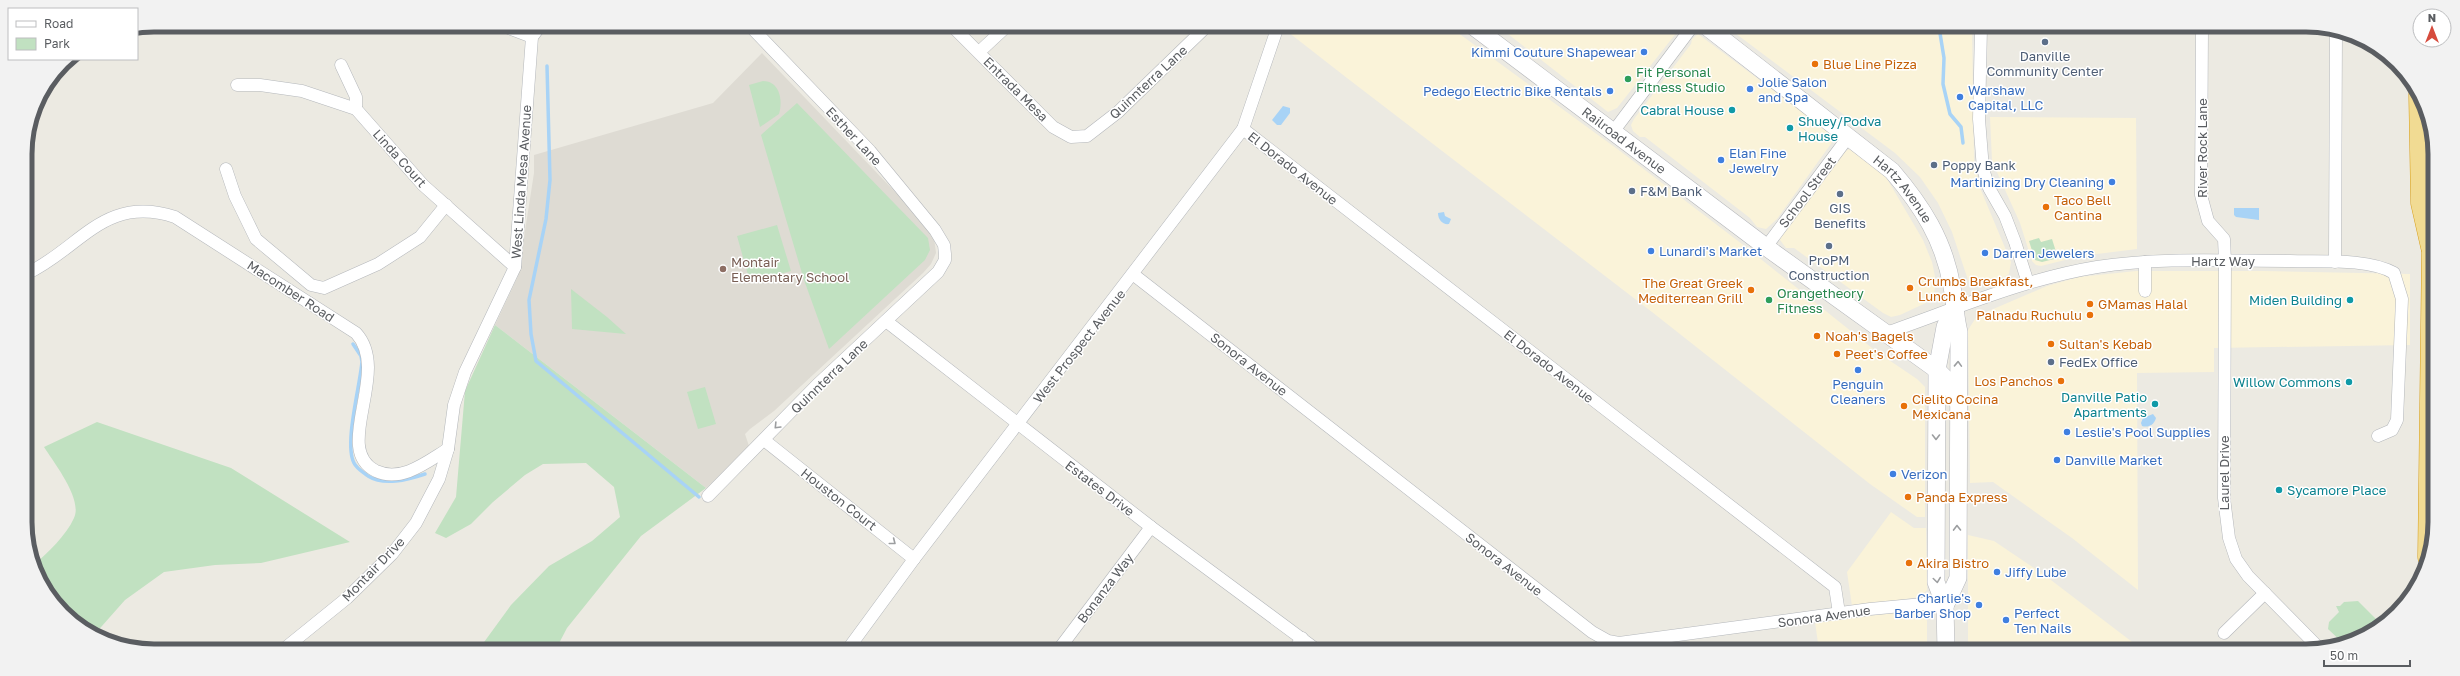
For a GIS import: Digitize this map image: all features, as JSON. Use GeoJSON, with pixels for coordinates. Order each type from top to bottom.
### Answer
{"type":"FeatureCollection","features":[{"type":"Feature","properties":{"kind":"highway"},"geometry":{"type":"LineString","coordinates":[[2420,111],[2422,203],[2428,229]]}},
{"type":"Feature","properties":{"kind":"main road","name":"Railroad Avenue"},"geometry":{"type":"LineString","coordinates":[[1482,32],[1766,247],[1937,370],[1948,382],[1958,404]]}},
{"type":"Feature","properties":{"kind":"main road","name":"Hartz Avenue"},"geometry":{"type":"LineString","coordinates":[[1714,32],[1892,171],[1917,200],[1937,237],[1946,260],[1952,288],[1953,310]]}},
{"type":"Feature","properties":{"kind":"main road"},"geometry":{"type":"LineString","coordinates":[[1946,644],[1945,606],[1936,582],[1937,370],[1945,328],[1953,310]]}},
{"type":"Feature","properties":{"kind":"main road"},"geometry":{"type":"LineString","coordinates":[[1945,606],[1958,578],[1959,332],[1953,310]]}},
{"type":"Feature","properties":{"kind":"street"},"geometry":{"type":"LineString","coordinates":[[519,32],[532,37],[536,32]]}},
{"type":"Feature","properties":{"kind":"street","name":"Esther Lane"},"geometry":{"type":"LineString","coordinates":[[756,32],[870,151],[935,230],[944,245],[945,254]]}},
{"type":"Feature","properties":{"kind":"street","name":"Entrada Mesa"},"geometry":{"type":"LineString","coordinates":[[958,32],[1053,127],[1072,137],[1087,136]]}},
{"type":"Feature","properties":{"kind":"street"},"geometry":{"type":"LineString","coordinates":[[979,52],[1001,32]]}},
{"type":"Feature","properties":{"kind":"street","name":"Quinnterra Lane"},"geometry":{"type":"LineString","coordinates":[[1087,136],[1118,112],[1201,32]]}},
{"type":"Feature","properties":{"kind":"street","name":"West Prospect Avenue"},"geometry":{"type":"LineString","coordinates":[[852,644],[914,559],[1134,274],[1243,129],[1276,32]]}},
{"type":"Feature","properties":{"kind":"street"},"geometry":{"type":"LineString","coordinates":[[1613,132],[1688,32]]}},
{"type":"Feature","properties":{"kind":"street"},"geometry":{"type":"LineString","coordinates":[[1981,32],[1979,119],[1983,169],[1989,188],[2004,216],[2015,242],[2028,283]]}},
{"type":"Feature","properties":{"kind":"street","name":"River Rock Lane"},"geometry":{"type":"LineString","coordinates":[[2202,32],[2201,195],[2208,221],[2224,239],[2226,261]]}},
{"type":"Feature","properties":{"kind":"street"},"geometry":{"type":"LineString","coordinates":[[2335,262],[2336,36]]}},
{"type":"Feature","properties":{"kind":"street","name":"West Linda Mesa Avenue"},"geometry":{"type":"LineString","coordinates":[[448,449],[454,405],[465,372],[515,267],[532,37]]}},
{"type":"Feature","properties":{"kind":"street"},"geometry":{"type":"LineString","coordinates":[[237,85],[260,85],[302,91],[356,109],[356,97],[341,65]]}},
{"type":"Feature","properties":{"kind":"street","name":"Linda Court"},"geometry":{"type":"LineString","coordinates":[[356,109],[423,185],[515,267]]}},
{"type":"Feature","properties":{"kind":"street","name":"El Dorado Avenue"},"geometry":{"type":"LineString","coordinates":[[1243,129],[1835,587],[1839,613]]}},
{"type":"Feature","properties":{"kind":"street","name":"School Street"},"geometry":{"type":"LineString","coordinates":[[1766,247],[1849,136]]}},
{"type":"Feature","properties":{"kind":"street"},"geometry":{"type":"LineString","coordinates":[[226,169],[235,196],[256,239],[311,285],[324,288],[378,264],[420,237],[446,205]]}},
{"type":"Feature","properties":{"kind":"street","name":"Macomber Road"},"geometry":{"type":"LineString","coordinates":[[32,271],[101,222],[126,214],[150,211],[175,217],[356,333],[363,341],[368,355],[368,372],[361,414],[359,451],[372,468],[388,474],[413,470],[448,449]]}},
{"type":"Feature","properties":{"kind":"street","name":"Quinnterra Lane"},"geometry":{"type":"LineString","coordinates":[[708,496],[817,385],[938,272],[945,260],[945,254]]}},
{"type":"Feature","properties":{"kind":"street","name":"Hartz Way"},"geometry":{"type":"LineString","coordinates":[[1886,333],[2028,283],[2095,267],[2145,262],[2226,261],[2335,262],[2375,265],[2388,269],[2394,273],[2401,293],[2397,420],[2392,430],[2378,436]]}},
{"type":"Feature","properties":{"kind":"street","name":"Laurel Drive"},"geometry":{"type":"LineString","coordinates":[[2226,261],[2225,516],[2236,559],[2248,576],[2315,644]]}},
{"type":"Feature","properties":{"kind":"street"},"geometry":{"type":"LineString","coordinates":[[2145,262],[2145,291]]}},
{"type":"Feature","properties":{"kind":"street","name":"Sonora Avenue"},"geometry":{"type":"LineString","coordinates":[[1134,274],[1592,632],[1608,641],[1619,644],[1839,613],[1923,604],[1945,606]]}},
{"type":"Feature","properties":{"kind":"street","name":"Estates Drive"},"geometry":{"type":"LineString","coordinates":[[886,321],[1017,425],[1151,527],[1310,644]]}},
{"type":"Feature","properties":{"kind":"street","name":"Houston Court"},"geometry":{"type":"LineString","coordinates":[[764,440],[914,559]]}},
{"type":"Feature","properties":{"kind":"street","name":"Montair Drive"},"geometry":{"type":"LineString","coordinates":[[290,644],[347,598],[392,554],[416,523],[439,479],[448,449]]}},
{"type":"Feature","properties":{"kind":"street","name":"Bonanza Way"},"geometry":{"type":"LineString","coordinates":[[1063,644],[1151,527]]}},
{"type":"Feature","properties":{"kind":"street"},"geometry":{"type":"LineString","coordinates":[[2224,633],[2265,593]]}},
{"type":"Feature","properties":{"kind":"street"},"geometry":{"type":"LineString","coordinates":[[1298,644],[1302,638]]}},
{"type":"Feature","properties":{"kind":"shaded area"},"geometry":{"type":"Polygon","coordinates":[[[1288,32],[1457,32],[1620,151],[1742,244],[1877,352],[1917,379],[1925,387],[1925,517],[1917,517],[1870,484],[1652,312],[1288,32]]]}},
{"type":"Feature","properties":{"kind":"shaded area"},"geometry":{"type":"Polygon","coordinates":[[[1505,32],[1677,32],[1617,108],[1608,112],[1505,32]]]}},
{"type":"Feature","properties":{"kind":"shaded area"},"geometry":{"type":"Polygon","coordinates":[[[1734,32],[1972,32],[1974,161],[1980,188],[2011,262],[2009,274],[2001,279],[1979,284],[1968,280],[1952,232],[1938,203],[1920,177],[1895,153],[1734,32]]]}},
{"type":"Feature","properties":{"kind":"shaded area"},"geometry":{"type":"Polygon","coordinates":[[[1698,34],[1832,134],[1833,141],[1777,219],[1766,229],[1757,227],[1750,218],[1645,137],[1640,137],[1633,131],[1631,125],[1634,119],[1691,44],[1692,39],[1698,34]]]}},
{"type":"Feature","properties":{"kind":"shaded area","name":"Montair Elementary School"},"geometry":{"type":"Polygon","coordinates":[[[762,53],[922,220],[934,238],[936,253],[931,264],[923,273],[774,411],[745,434],[750,449],[706,488],[495,325],[518,276],[534,173],[534,155],[713,103],[762,53]]]}},
{"type":"Feature","properties":{"kind":"shaded area"},"geometry":{"type":"Polygon","coordinates":[[[1990,117],[2136,118],[2137,249],[2081,256],[2041,266],[2036,265],[2032,261],[2020,223],[1992,161],[1990,117]]]}},
{"type":"Feature","properties":{"kind":"shaded area"},"geometry":{"type":"Polygon","coordinates":[[[1850,149],[1886,177],[1923,240],[1932,262],[1936,281],[1934,293],[1930,301],[1900,315],[1891,317],[1883,313],[1794,248],[1786,248],[1780,240],[1781,233],[1845,151],[1850,149]]]}},
{"type":"Feature","properties":{"kind":"shaded area"},"geometry":{"type":"Polygon","coordinates":[[[2136,271],[2263,271],[2410,274],[2410,345],[2214,348],[2214,372],[2137,373],[2138,590],[2072,538],[1993,482],[1970,483],[1968,330],[1977,316],[2047,286],[2079,277],[2136,271]]]}},
{"type":"Feature","properties":{"kind":"shaded area"},"geometry":{"type":"Polygon","coordinates":[[[1891,512],[1914,528],[1926,528],[1927,590],[1920,597],[1852,606],[1847,572],[1891,512]]]}},
{"type":"Feature","properties":{"kind":"shaded area"},"geometry":{"type":"Polygon","coordinates":[[[1968,535],[1994,541],[2043,574],[2135,644],[1968,644],[1968,535]]]}},
{"type":"Feature","properties":{"kind":"shaded area"},"geometry":{"type":"Polygon","coordinates":[[[1913,611],[1924,615],[1927,621],[1927,644],[1818,644],[1815,622],[1913,611]]]}},
{"type":"Feature","properties":{"kind":"green space"},"geometry":{"type":"Polygon","coordinates":[[[763,81],[773,84],[777,88],[781,103],[779,114],[760,127],[749,85],[763,81]]]}},
{"type":"Feature","properties":{"kind":"green space"},"geometry":{"type":"Polygon","coordinates":[[[797,103],[928,238],[930,250],[925,260],[829,349],[804,280],[761,135],[797,103]]]}},
{"type":"Feature","properties":{"kind":"green space"},"geometry":{"type":"Polygon","coordinates":[[[777,225],[791,271],[750,282],[737,236],[777,225]]]}},
{"type":"Feature","properties":{"kind":"green space"},"geometry":{"type":"Polygon","coordinates":[[[2039,238],[2041,242],[2052,239],[2058,258],[2042,262],[2035,260],[2029,241],[2039,238]]]}},
{"type":"Feature","properties":{"kind":"green space"},"geometry":{"type":"Polygon","coordinates":[[[571,289],[607,317],[626,334],[572,329],[571,289]]]}},
{"type":"Feature","properties":{"kind":"green space"},"geometry":{"type":"Polygon","coordinates":[[[495,325],[706,488],[641,536],[567,628],[559,644],[483,644],[511,605],[549,566],[592,541],[620,517],[614,487],[586,463],[543,464],[525,475],[493,502],[471,524],[446,538],[435,533],[456,497],[465,391],[495,325]]]}},
{"type":"Feature","properties":{"kind":"green space"},"geometry":{"type":"Polygon","coordinates":[[[705,387],[716,424],[698,429],[687,392],[705,387]]]}},
{"type":"Feature","properties":{"kind":"green space"},"geometry":{"type":"Polygon","coordinates":[[[97,422],[231,468],[350,542],[261,563],[215,565],[164,572],[125,600],[98,630],[80,619],[57,596],[48,583],[39,561],[71,525],[76,510],[75,501],[66,481],[44,447],[97,422]]]}},
{"type":"Feature","properties":{"kind":"green space"},"geometry":{"type":"Polygon","coordinates":[[[2358,601],[2377,620],[2367,628],[2339,639],[2328,629],[2329,622],[2339,612],[2336,606],[2340,606],[2344,602],[2358,601]]]}},
{"type":"Feature","properties":{"kind":"water"},"geometry":{"type":"Polygon","coordinates":[[[1283,106],[1290,108],[1290,113],[1281,125],[1277,125],[1272,120],[1283,106]]]}},
{"type":"Feature","properties":{"kind":"water"},"geometry":{"type":"Polygon","coordinates":[[[2234,208],[2259,208],[2259,220],[2236,217],[2234,215],[2234,208]]]}},
{"type":"Feature","properties":{"kind":"water"},"geometry":{"type":"Polygon","coordinates":[[[1444,212],[1445,216],[1451,219],[1449,224],[1443,223],[1439,218],[1438,213],[1444,212]]]}},
{"type":"Feature","properties":{"kind":"water"},"geometry":{"type":"Polygon","coordinates":[[[2153,414],[2156,418],[2154,422],[2149,426],[2142,426],[2141,423],[2143,418],[2153,414]]]}},
{"type":"Feature","properties":{"kind":"waterway"},"geometry":{"type":"LineString","coordinates":[[1940,32],[1944,58],[1943,84],[1950,114],[1961,127],[1963,143]]}},
{"type":"Feature","properties":{"kind":"waterway"},"geometry":{"type":"LineString","coordinates":[[547,66],[550,180],[546,219],[529,300],[531,334],[536,361],[699,497]]}},
{"type":"Feature","properties":{"kind":"waterway"},"geometry":{"type":"LineString","coordinates":[[353,344],[361,356],[362,362],[351,443],[351,454],[355,465],[368,476],[381,481],[403,480],[425,474]]}},
{"type":"Feature","properties":{"kind":"place","name":"Danville Community Center"},"geometry":{"type":"Point","coordinates":[2045,42]}},
{"type":"Feature","properties":{"kind":"place","name":"Kimmi Couture Shapewear"},"geometry":{"type":"Point","coordinates":[1644,52]}},
{"type":"Feature","properties":{"kind":"place","name":"Blue Line Pizza"},"geometry":{"type":"Point","coordinates":[1815,64]}},
{"type":"Feature","properties":{"kind":"place","name":"Fit Personal Fitness Studio"},"geometry":{"type":"Point","coordinates":[1628,79]}},
{"type":"Feature","properties":{"kind":"place","name":"Jolie Salon and Spa"},"geometry":{"type":"Point","coordinates":[1750,89]}},
{"type":"Feature","properties":{"kind":"place","name":"Pedego Electric Bike Rentals"},"geometry":{"type":"Point","coordinates":[1610,91]}},
{"type":"Feature","properties":{"kind":"place","name":"Warshaw Capital, LLC"},"geometry":{"type":"Point","coordinates":[1960,97]}},
{"type":"Feature","properties":{"kind":"place","name":"Cabral House"},"geometry":{"type":"Point","coordinates":[1732,110]}},
{"type":"Feature","properties":{"kind":"place","name":"Shuey/Podva House"},"geometry":{"type":"Point","coordinates":[1790,128]}},
{"type":"Feature","properties":{"kind":"place","name":"Elan Fine Jewelry"},"geometry":{"type":"Point","coordinates":[1721,160]}},
{"type":"Feature","properties":{"kind":"place","name":"Poppy Bank"},"geometry":{"type":"Point","coordinates":[1934,165]}},
{"type":"Feature","properties":{"kind":"place","name":"Martinizing Dry Cleaning"},"geometry":{"type":"Point","coordinates":[2112,182]}},
{"type":"Feature","properties":{"kind":"place","name":"F&M Bank"},"geometry":{"type":"Point","coordinates":[1632,191]}},
{"type":"Feature","properties":{"kind":"place","name":"GIS Benefits"},"geometry":{"type":"Point","coordinates":[1840,194]}},
{"type":"Feature","properties":{"kind":"place","name":"Taco Bell Cantina"},"geometry":{"type":"Point","coordinates":[2046,207]}},
{"type":"Feature","properties":{"kind":"place","name":"ProPM Construction"},"geometry":{"type":"Point","coordinates":[1829,246]}},
{"type":"Feature","properties":{"kind":"place","name":"Lunardi's Market"},"geometry":{"type":"Point","coordinates":[1651,251]}},
{"type":"Feature","properties":{"kind":"place","name":"Darren Jewelers"},"geometry":{"type":"Point","coordinates":[1985,253]}},
{"type":"Feature","properties":{"kind":"place","name":"Montair Elementary School"},"geometry":{"type":"Point","coordinates":[723,269]}},
{"type":"Feature","properties":{"kind":"place","name":"Crumbs Breakfast, Lunch & Bar"},"geometry":{"type":"Point","coordinates":[1910,288]}},
{"type":"Feature","properties":{"kind":"place","name":"The Great Greek Mediterrean Grill"},"geometry":{"type":"Point","coordinates":[1751,290]}},
{"type":"Feature","properties":{"kind":"place","name":"Orangetheory Fitness"},"geometry":{"type":"Point","coordinates":[1769,300]}},
{"type":"Feature","properties":{"kind":"place","name":"Miden Building"},"geometry":{"type":"Point","coordinates":[2350,300]}},
{"type":"Feature","properties":{"kind":"place","name":"GMamas Halal"},"geometry":{"type":"Point","coordinates":[2090,304]}},
{"type":"Feature","properties":{"kind":"place","name":"Palnadu Ruchulu"},"geometry":{"type":"Point","coordinates":[2090,315]}},
{"type":"Feature","properties":{"kind":"place","name":"Noah's Bagels"},"geometry":{"type":"Point","coordinates":[1817,336]}},
{"type":"Feature","properties":{"kind":"place","name":"Sultan's Kebab"},"geometry":{"type":"Point","coordinates":[2051,344]}},
{"type":"Feature","properties":{"kind":"place","name":"Peet's Coffee"},"geometry":{"type":"Point","coordinates":[1837,354]}},
{"type":"Feature","properties":{"kind":"place","name":"FedEx Office"},"geometry":{"type":"Point","coordinates":[2051,362]}},
{"type":"Feature","properties":{"kind":"place","name":"Penguin Cleaners"},"geometry":{"type":"Point","coordinates":[1858,370]}},
{"type":"Feature","properties":{"kind":"place","name":"Los Panchos"},"geometry":{"type":"Point","coordinates":[2061,381]}},
{"type":"Feature","properties":{"kind":"place","name":"Willow Commons"},"geometry":{"type":"Point","coordinates":[2349,382]}},
{"type":"Feature","properties":{"kind":"place","name":"Danville Patio Apartments"},"geometry":{"type":"Point","coordinates":[2155,404]}},
{"type":"Feature","properties":{"kind":"place","name":"Cielito Cocina Mexicana"},"geometry":{"type":"Point","coordinates":[1904,406]}},
{"type":"Feature","properties":{"kind":"place","name":"Leslie's Pool Supplies"},"geometry":{"type":"Point","coordinates":[2067,432]}},
{"type":"Feature","properties":{"kind":"place","name":"Danville Market"},"geometry":{"type":"Point","coordinates":[2057,460]}},
{"type":"Feature","properties":{"kind":"place","name":"Verizon"},"geometry":{"type":"Point","coordinates":[1893,474]}},
{"type":"Feature","properties":{"kind":"place","name":"Sycamore Place"},"geometry":{"type":"Point","coordinates":[2279,490]}},
{"type":"Feature","properties":{"kind":"place","name":"Panda Express"},"geometry":{"type":"Point","coordinates":[1908,497]}},
{"type":"Feature","properties":{"kind":"place","name":"Akira Bistro"},"geometry":{"type":"Point","coordinates":[1909,563]}},
{"type":"Feature","properties":{"kind":"place","name":"Jiffy Lube"},"geometry":{"type":"Point","coordinates":[1997,572]}},
{"type":"Feature","properties":{"kind":"place","name":"Charlie's Barber Shop"},"geometry":{"type":"Point","coordinates":[1979,605]}},
{"type":"Feature","properties":{"kind":"place","name":"Perfect Ten Nails"},"geometry":{"type":"Point","coordinates":[2006,620]}}]}
